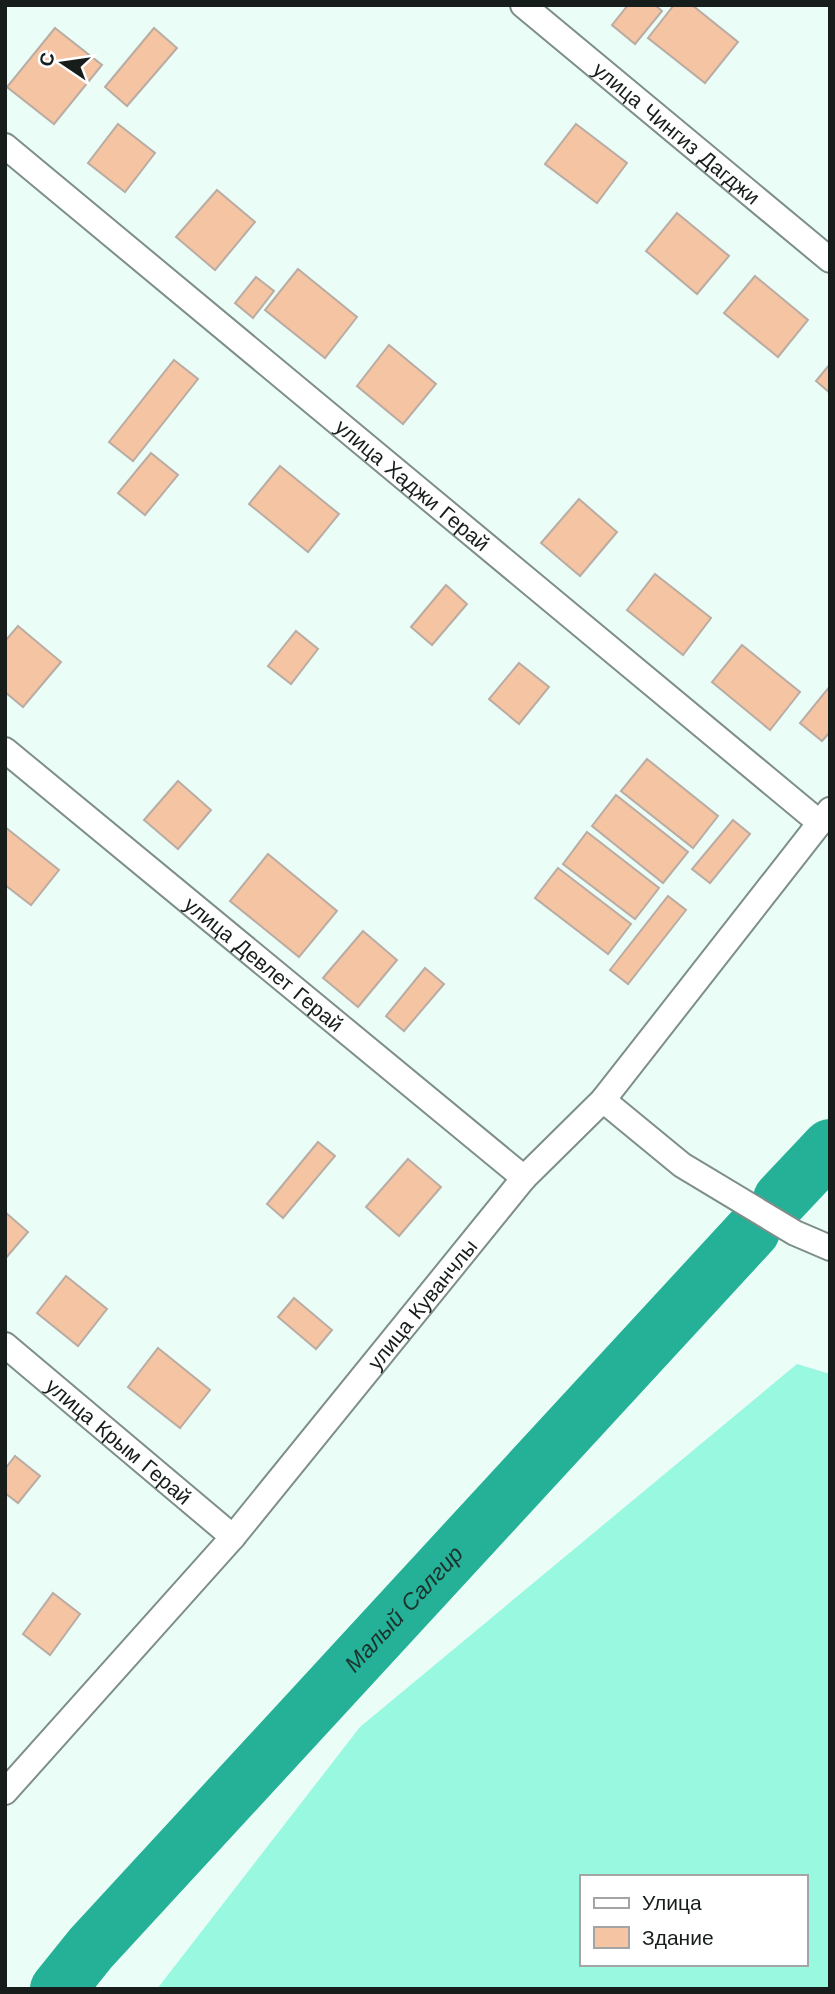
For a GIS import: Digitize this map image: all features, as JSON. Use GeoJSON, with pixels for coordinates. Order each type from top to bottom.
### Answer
{"type":"FeatureCollection","features":[{"type":"Feature","properties":{"kind":"street","name":"улица Чингиз Дагджи"},"geometry":{"type":"LineString","coordinates":[[523,5],[830,260]]}},
{"type":"Feature","properties":{"kind":"street","name":"улица Хаджи Герай"},"geometry":{"type":"LineString","coordinates":[[5,146],[825,816]]}},
{"type":"Feature","properties":{"kind":"street","name":"улица Девлет Герай"},"geometry":{"type":"LineString","coordinates":[[5,750],[524,1178]]}},
{"type":"Feature","properties":{"kind":"street","name":"улица Куванчлы"},"geometry":{"type":"LineString","coordinates":[[5,1792],[233,1537],[524,1178],[603,1100],[825,816]]}},
{"type":"Feature","properties":{"kind":"street"},"geometry":{"type":"LineString","coordinates":[[603,1100],[682,1165],[795,1233],[830,1248]]}},
{"type":"Feature","properties":{"kind":"street","name":"улица Крым Герай"},"geometry":{"type":"LineString","coordinates":[[5,1345],[233,1537]]}},
{"type":"Feature","properties":{"kind":"green space"},"geometry":{"type":"Polygon","coordinates":[[[797,1364],[830,1374],[830,1989],[157,1989],[360,1727],[797,1364]]]}},
{"type":"Feature","properties":{"kind":"building"},"geometry":{"type":"Polygon","coordinates":[[[628,5],[655,5],[662,11],[635,44],[612,25],[628,5]]]}},
{"type":"Feature","properties":{"kind":"building"},"geometry":{"type":"Polygon","coordinates":[[[674,5],[692,5],[738,42],[705,83],[648,38],[674,5]]]}},
{"type":"Feature","properties":{"kind":"building"},"geometry":{"type":"Polygon","coordinates":[[[55,28],[102,65],[54,124],[7,87],[55,28]]]}},
{"type":"Feature","properties":{"kind":"building"},"geometry":{"type":"Polygon","coordinates":[[[154,28],[177,48],[127,106],[105,87],[154,28]]]}},
{"type":"Feature","properties":{"kind":"building"},"geometry":{"type":"Polygon","coordinates":[[[118,124],[155,153],[125,192],[88,163],[118,124]]]}},
{"type":"Feature","properties":{"kind":"building"},"geometry":{"type":"Polygon","coordinates":[[[576,124],[627,163],[597,203],[545,164],[576,124]]]}},
{"type":"Feature","properties":{"kind":"building"},"geometry":{"type":"Polygon","coordinates":[[[217,190],[255,222],[215,270],[176,237],[217,190]]]}},
{"type":"Feature","properties":{"kind":"building"},"geometry":{"type":"Polygon","coordinates":[[[677,213],[729,256],[697,294],[646,251],[677,213]]]}},
{"type":"Feature","properties":{"kind":"building"},"geometry":{"type":"Polygon","coordinates":[[[298,269],[357,317],[325,358],[265,310],[298,269]]]}},
{"type":"Feature","properties":{"kind":"building"},"geometry":{"type":"Polygon","coordinates":[[[755,276],[808,320],[778,357],[724,313],[755,276]]]}},
{"type":"Feature","properties":{"kind":"building"},"geometry":{"type":"Polygon","coordinates":[[[256,277],[274,291],[253,318],[235,303],[256,277]]]}},
{"type":"Feature","properties":{"kind":"building"},"geometry":{"type":"Polygon","coordinates":[[[389,345],[436,384],[403,424],[357,386],[389,345]]]}},
{"type":"Feature","properties":{"kind":"building"},"geometry":{"type":"Polygon","coordinates":[[[174,360],[198,379],[133,461],[109,442],[174,360]]]}},
{"type":"Feature","properties":{"kind":"building"},"geometry":{"type":"Polygon","coordinates":[[[830,364],[830,393],[816,381],[830,364]]]}},
{"type":"Feature","properties":{"kind":"building"},"geometry":{"type":"Polygon","coordinates":[[[151,453],[178,475],[145,515],[118,493],[151,453]]]}},
{"type":"Feature","properties":{"kind":"building"},"geometry":{"type":"Polygon","coordinates":[[[280,466],[339,514],[308,552],[249,504],[280,466]]]}},
{"type":"Feature","properties":{"kind":"building"},"geometry":{"type":"Polygon","coordinates":[[[579,499],[617,532],[580,576],[541,543],[579,499]]]}},
{"type":"Feature","properties":{"kind":"building"},"geometry":{"type":"Polygon","coordinates":[[[655,574],[711,618],[683,655],[627,610],[655,574]]]}},
{"type":"Feature","properties":{"kind":"building"},"geometry":{"type":"Polygon","coordinates":[[[446,585],[467,604],[432,645],[411,627],[446,585]]]}},
{"type":"Feature","properties":{"kind":"building"},"geometry":{"type":"Polygon","coordinates":[[[18,626],[61,662],[23,707],[5,692],[5,641],[18,626]]]}},
{"type":"Feature","properties":{"kind":"building"},"geometry":{"type":"Polygon","coordinates":[[[296,631],[318,649],[291,684],[268,666],[296,631]]]}},
{"type":"Feature","properties":{"kind":"building"},"geometry":{"type":"Polygon","coordinates":[[[742,645],[800,692],[770,730],[712,682],[742,645]]]}},
{"type":"Feature","properties":{"kind":"building"},"geometry":{"type":"Polygon","coordinates":[[[519,663],[549,687],[519,724],[489,699],[519,663]]]}},
{"type":"Feature","properties":{"kind":"building"},"geometry":{"type":"Polygon","coordinates":[[[830,686],[830,732],[822,741],[800,723],[830,686]]]}},
{"type":"Feature","properties":{"kind":"building"},"geometry":{"type":"Polygon","coordinates":[[[647,759],[718,816],[693,848],[621,791],[647,759]]]}},
{"type":"Feature","properties":{"kind":"building"},"geometry":{"type":"Polygon","coordinates":[[[178,781],[211,810],[178,849],[144,820],[178,781]]]}},
{"type":"Feature","properties":{"kind":"building"},"geometry":{"type":"Polygon","coordinates":[[[616,795],[688,852],[663,883],[592,826],[616,795]]]}},
{"type":"Feature","properties":{"kind":"building"},"geometry":{"type":"Polygon","coordinates":[[[733,820],[750,834],[710,883],[692,869],[733,820]]]}},
{"type":"Feature","properties":{"kind":"building"},"geometry":{"type":"Polygon","coordinates":[[[5,827],[59,870],[31,905],[5,885],[5,827]]]}},
{"type":"Feature","properties":{"kind":"building"},"geometry":{"type":"Polygon","coordinates":[[[587,832],[659,888],[635,919],[563,864],[587,832]]]}},
{"type":"Feature","properties":{"kind":"building"},"geometry":{"type":"Polygon","coordinates":[[[268,854],[337,911],[299,957],[230,901],[268,854]]]}},
{"type":"Feature","properties":{"kind":"building"},"geometry":{"type":"Polygon","coordinates":[[[558,868],[631,924],[608,954],[535,898],[558,868]]]}},
{"type":"Feature","properties":{"kind":"building"},"geometry":{"type":"Polygon","coordinates":[[[668,896],[686,910],[628,984],[610,970],[668,896]]]}},
{"type":"Feature","properties":{"kind":"building"},"geometry":{"type":"Polygon","coordinates":[[[363,931],[397,960],[358,1007],[323,978],[363,931]]]}},
{"type":"Feature","properties":{"kind":"building"},"geometry":{"type":"Polygon","coordinates":[[[425,968],[444,984],[404,1031],[386,1016],[425,968]]]}},
{"type":"Feature","properties":{"kind":"building"},"geometry":{"type":"Polygon","coordinates":[[[318,1142],[335,1156],[283,1218],[267,1204],[318,1142]]]}},
{"type":"Feature","properties":{"kind":"building"},"geometry":{"type":"Polygon","coordinates":[[[408,1159],[441,1187],[399,1236],[366,1207],[408,1159]]]}},
{"type":"Feature","properties":{"kind":"building"},"geometry":{"type":"Polygon","coordinates":[[[5,1212],[28,1232],[5,1259],[5,1212]]]}},
{"type":"Feature","properties":{"kind":"building"},"geometry":{"type":"Polygon","coordinates":[[[66,1276],[107,1309],[78,1346],[37,1313],[66,1276]]]}},
{"type":"Feature","properties":{"kind":"building"},"geometry":{"type":"Polygon","coordinates":[[[294,1298],[332,1330],[316,1349],[278,1317],[294,1298]]]}},
{"type":"Feature","properties":{"kind":"building"},"geometry":{"type":"Polygon","coordinates":[[[158,1348],[210,1390],[180,1428],[128,1387],[158,1348]]]}},
{"type":"Feature","properties":{"kind":"building"},"geometry":{"type":"Polygon","coordinates":[[[15,1456],[40,1476],[18,1503],[5,1493],[5,1469],[15,1456]]]}},
{"type":"Feature","properties":{"kind":"building"},"geometry":{"type":"Polygon","coordinates":[[[53,1593],[80,1614],[50,1655],[23,1634],[53,1593]]]}},
{"type":"Feature","properties":{"kind":"waterway","name":"Малый Салгир"},"geometry":{"type":"LineString","coordinates":[[781,1199],[830,1147]]}},
{"type":"Feature","properties":{"kind":"waterway","name":"Малый Салгир"},"geometry":{"type":"LineString","coordinates":[[58,1989],[91,1948],[752,1231]]}}]}
